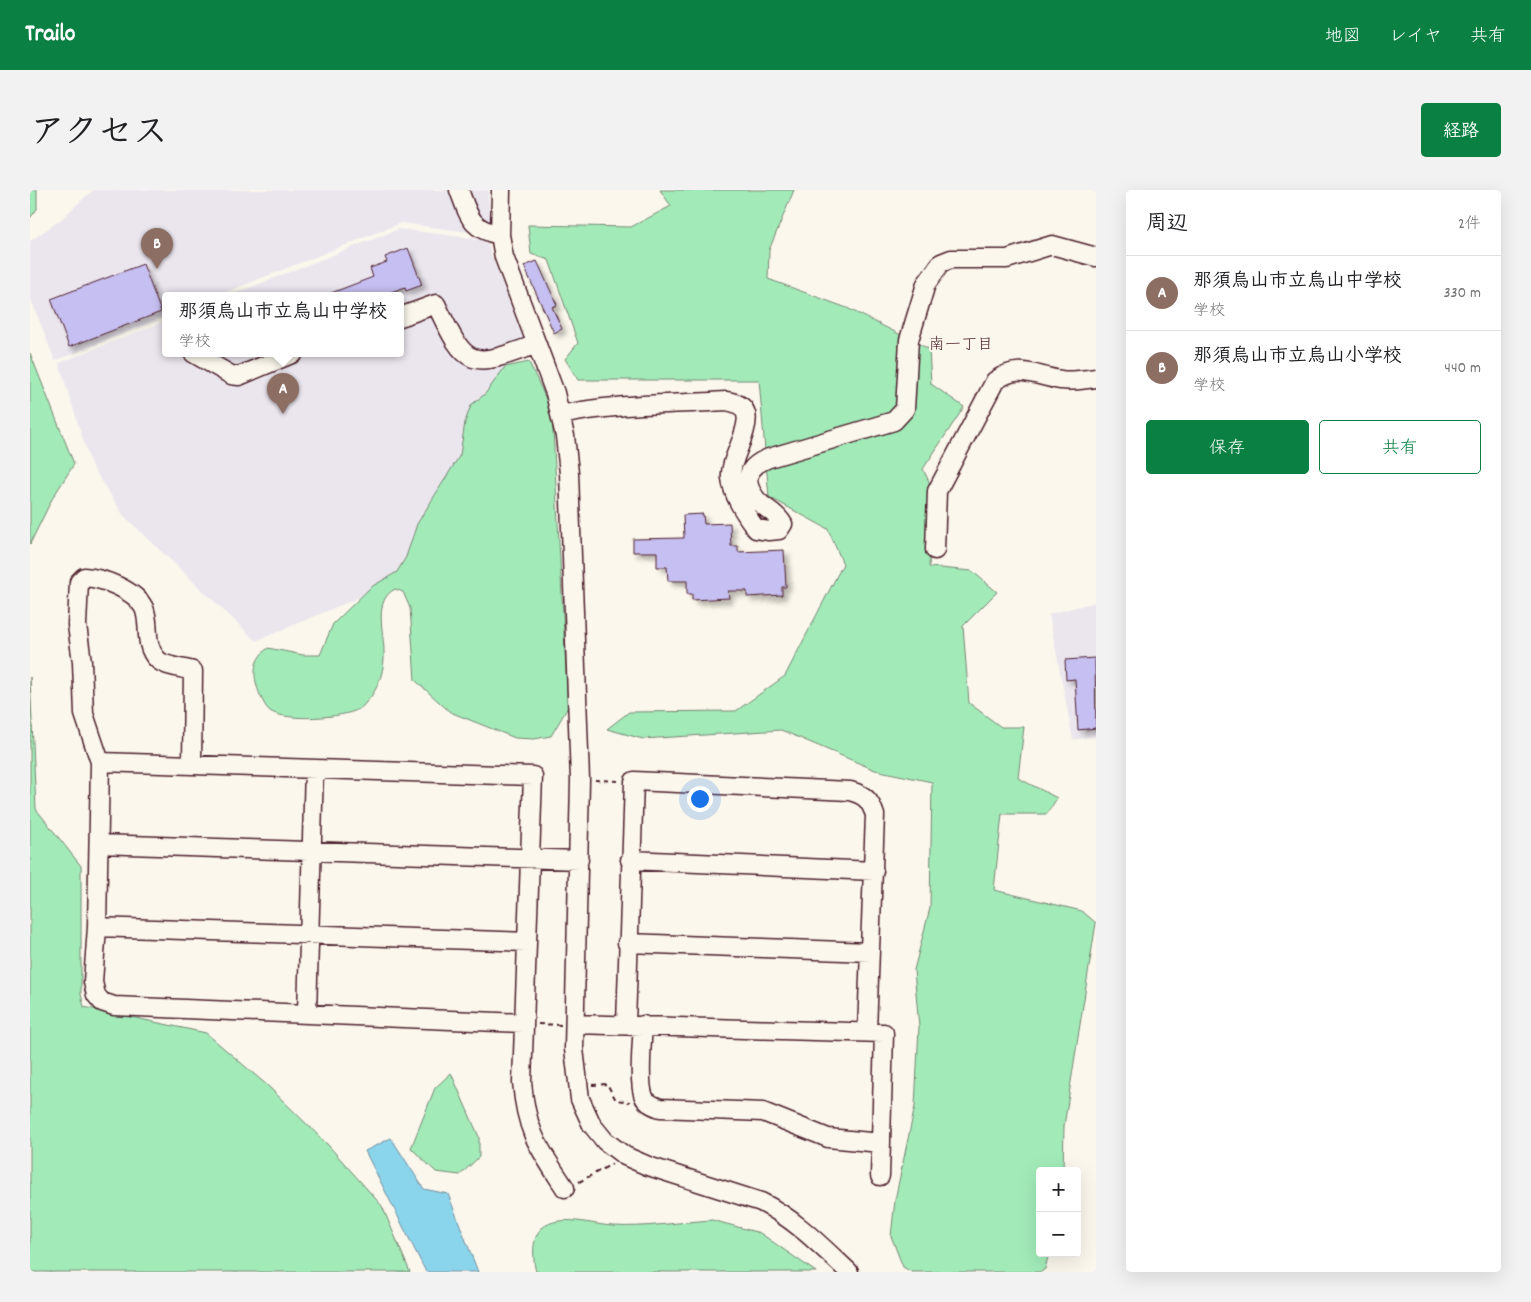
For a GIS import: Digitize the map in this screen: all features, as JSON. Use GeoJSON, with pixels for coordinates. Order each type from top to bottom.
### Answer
{"type":"FeatureCollection","features":[{"type":"Feature","properties":{"kind":"street"},"geometry":{"type":"LineString","coordinates":[[459,190],[471,220],[478,228],[500,235]]}},
{"type":"Feature","properties":{"kind":"street"},"geometry":{"type":"LineString","coordinates":[[501,190],[500,235],[509,274],[537,344],[561,416],[569,473],[580,780],[575,1024],[577,1086],[585,1113],[605,1141],[625,1156],[648,1166],[760,1202],[776,1210],[810,1234],[849,1272]]}},
{"type":"Feature","properties":{"kind":"street"},"geometry":{"type":"LineString","coordinates":[[561,416],[607,409],[726,401],[736,403],[744,408],[747,419],[746,430],[730,467],[733,490],[756,529],[769,532],[779,530],[783,524],[780,518],[757,500],[752,491],[748,480],[750,469],[756,463],[769,458],[894,421],[905,409],[909,340],[926,284],[941,263],[951,259],[1007,259],[1052,245],[1096,257]]}},
{"type":"Feature","properties":{"kind":"street"},"geometry":{"type":"LineString","coordinates":[[404,316],[436,304],[455,343],[463,353],[472,358],[485,360],[499,358],[537,344]]}},
{"type":"Feature","properties":{"kind":"street"},"geometry":{"type":"LineString","coordinates":[[200,357],[231,375],[239,376],[284,357]]}},
{"type":"Feature","properties":{"kind":"street"},"geometry":{"type":"LineString","coordinates":[[935,550],[937,491],[995,381],[1006,372],[1021,371],[1063,381],[1096,378]]}},
{"type":"Feature","properties":{"kind":"street"},"geometry":{"type":"LineString","coordinates":[[192,765],[193,671],[158,661],[150,649],[144,608],[129,593],[100,578],[84,577],[80,582],[77,625],[82,662],[84,714],[100,762],[97,927],[93,982],[96,995],[102,1002],[114,1006],[523,1023]]}},
{"type":"Feature","properties":{"kind":"street"},"geometry":{"type":"LineString","coordinates":[[100,762],[533,776],[522,1082],[528,1124],[539,1149],[566,1188]]}},
{"type":"Feature","properties":{"kind":"street"},"geometry":{"type":"LineString","coordinates":[[306,1013],[314,769]]}},
{"type":"Feature","properties":{"kind":"street"},"geometry":{"type":"LineString","coordinates":[[867,1031],[875,815],[871,804],[864,795],[850,791],[634,781],[627,943],[634,1024],[644,1098],[660,1108],[763,1112],[828,1138],[881,1143]]}},
{"type":"Feature","properties":{"kind":"street"},"geometry":{"type":"LineString","coordinates":[[99,844],[579,860]]}},
{"type":"Feature","properties":{"kind":"street"},"geometry":{"type":"LineString","coordinates":[[630,860],[874,871]]}},
{"type":"Feature","properties":{"kind":"street"},"geometry":{"type":"LineString","coordinates":[[97,927],[527,942]]}},
{"type":"Feature","properties":{"kind":"street"},"geometry":{"type":"LineString","coordinates":[[627,943],[870,952]]}},
{"type":"Feature","properties":{"kind":"street"},"geometry":{"type":"LineString","coordinates":[[575,1024],[634,1024],[884,1033],[880,1176]]}},
{"type":"Feature","properties":{"kind":"path"},"geometry":{"type":"LineString","coordinates":[[580,780],[634,781]]}},
{"type":"Feature","properties":{"kind":"path"},"geometry":{"type":"LineString","coordinates":[[523,1023],[575,1024]]}},
{"type":"Feature","properties":{"kind":"path"},"geometry":{"type":"LineString","coordinates":[[577,1086],[606,1084],[616,1100],[622,1102],[644,1098]]}},
{"type":"Feature","properties":{"kind":"path"},"geometry":{"type":"LineString","coordinates":[[566,1188],[625,1156]]}},
{"type":"Feature","properties":{"kind":"shaded area"},"geometry":{"type":"Polygon","coordinates":[[[93,190],[488,190],[491,226],[476,233],[401,223],[227,292],[162,292],[162,318],[55,361],[30,297],[30,241],[59,221],[93,190]]]}},
{"type":"Feature","properties":{"kind":"shaded area"},"geometry":{"type":"Polygon","coordinates":[[[399,229],[486,240],[524,341],[459,489],[391,584],[256,641],[124,516],[91,465],[59,363],[162,322],[162,357],[404,357],[404,292],[239,292],[399,229]]]}},
{"type":"Feature","properties":{"kind":"shaded area"},"geometry":{"type":"Polygon","coordinates":[[[1096,602],[1096,736],[1073,740],[1049,614],[1096,602]]]}},
{"type":"Feature","properties":{"kind":"green space"},"geometry":{"type":"Polygon","coordinates":[[[30,190],[37,190],[37,209],[30,218],[30,190]]]}},
{"type":"Feature","properties":{"kind":"green space"},"geometry":{"type":"Polygon","coordinates":[[[660,190],[794,190],[769,250],[768,279],[847,308],[929,349],[931,384],[964,407],[923,469],[933,490],[929,567],[972,571],[997,592],[963,626],[969,703],[1001,727],[1024,727],[1018,778],[1057,798],[1047,814],[1002,814],[994,890],[1082,911],[1096,923],[1064,1126],[1063,1167],[1036,1167],[1036,1257],[1048,1257],[1045,1269],[1041,1272],[912,1272],[903,1267],[891,1236],[895,1200],[915,1106],[919,1027],[914,970],[930,908],[932,782],[875,770],[781,730],[643,739],[607,729],[629,712],[736,711],[785,676],[843,564],[828,529],[769,497],[759,380],[578,380],[565,359],[578,343],[549,260],[531,254],[528,225],[631,227],[671,206],[660,190]]]}},
{"type":"Feature","properties":{"kind":"green space"},"geometry":{"type":"Polygon","coordinates":[[[30,353],[74,464],[52,499],[30,544],[30,353]]]}},
{"type":"Feature","properties":{"kind":"green space"},"geometry":{"type":"Polygon","coordinates":[[[529,362],[552,412],[568,707],[551,736],[534,739],[515,738],[450,712],[415,680],[410,608],[403,592],[395,589],[388,594],[382,608],[384,664],[381,676],[370,698],[363,706],[341,715],[314,718],[288,717],[270,711],[265,706],[260,695],[255,676],[256,664],[262,653],[268,648],[303,655],[320,655],[333,624],[371,587],[397,572],[406,557],[417,524],[460,455],[465,422],[471,405],[485,394],[505,367],[529,362]]]}},
{"type":"Feature","properties":{"kind":"green space"},"geometry":{"type":"Polygon","coordinates":[[[30,677],[36,809],[81,866],[81,994],[84,1007],[206,1033],[268,1086],[328,1145],[382,1206],[410,1272],[30,1272],[30,677]]]}},
{"type":"Feature","properties":{"kind":"green space"},"geometry":{"type":"Polygon","coordinates":[[[451,1073],[479,1137],[479,1157],[460,1175],[436,1172],[411,1148],[435,1088],[451,1073]]]}},
{"type":"Feature","properties":{"kind":"green space"},"geometry":{"type":"Polygon","coordinates":[[[712,1220],[760,1233],[816,1272],[536,1272],[534,1243],[538,1232],[549,1224],[558,1221],[576,1221],[613,1226],[637,1226],[712,1220]]]}},
{"type":"Feature","properties":{"kind":"water"},"geometry":{"type":"Polygon","coordinates":[[[391,1138],[424,1189],[448,1194],[478,1272],[426,1272],[365,1151],[391,1138]]]}},
{"type":"Feature","properties":{"kind":"building"},"geometry":{"type":"Polygon","coordinates":[[[408,248],[422,285],[406,291],[405,287],[391,292],[334,292],[373,277],[370,268],[387,262],[385,257],[408,248]]]}},
{"type":"Feature","properties":{"kind":"building"},"geometry":{"type":"Polygon","coordinates":[[[537,261],[557,305],[552,307],[562,329],[554,333],[524,266],[537,261]]]}},
{"type":"Feature","properties":{"kind":"building"},"geometry":{"type":"Polygon","coordinates":[[[143,264],[161,312],[69,347],[51,299],[143,264]]]}},
{"type":"Feature","properties":{"kind":"building"},"geometry":{"type":"Polygon","coordinates":[[[703,514],[704,524],[730,523],[731,546],[738,546],[738,552],[784,550],[786,587],[782,587],[782,595],[747,597],[747,591],[728,591],[729,598],[692,600],[692,594],[687,594],[687,581],[668,581],[667,567],[657,567],[657,552],[633,552],[633,539],[684,538],[683,515],[703,514]]]}},
{"type":"Feature","properties":{"kind":"building"},"geometry":{"type":"Polygon","coordinates":[[[1095,658],[1096,728],[1078,730],[1075,679],[1066,680],[1065,660],[1095,658]]]}},
{"type":"Feature","properties":{"kind":"place","name":"那須烏山市立烏山小学校"},"geometry":{"type":"Point","coordinates":[157,269]}},
{"type":"Feature","properties":{"kind":"place","name":"那須烏山市立烏山中学校"},"geometry":{"type":"Point","coordinates":[283,414]}},
{"type":"Feature","properties":{"kind":"district","name":"南一丁目"},"geometry":{"type":"Point","coordinates":[961,343]}}]}
